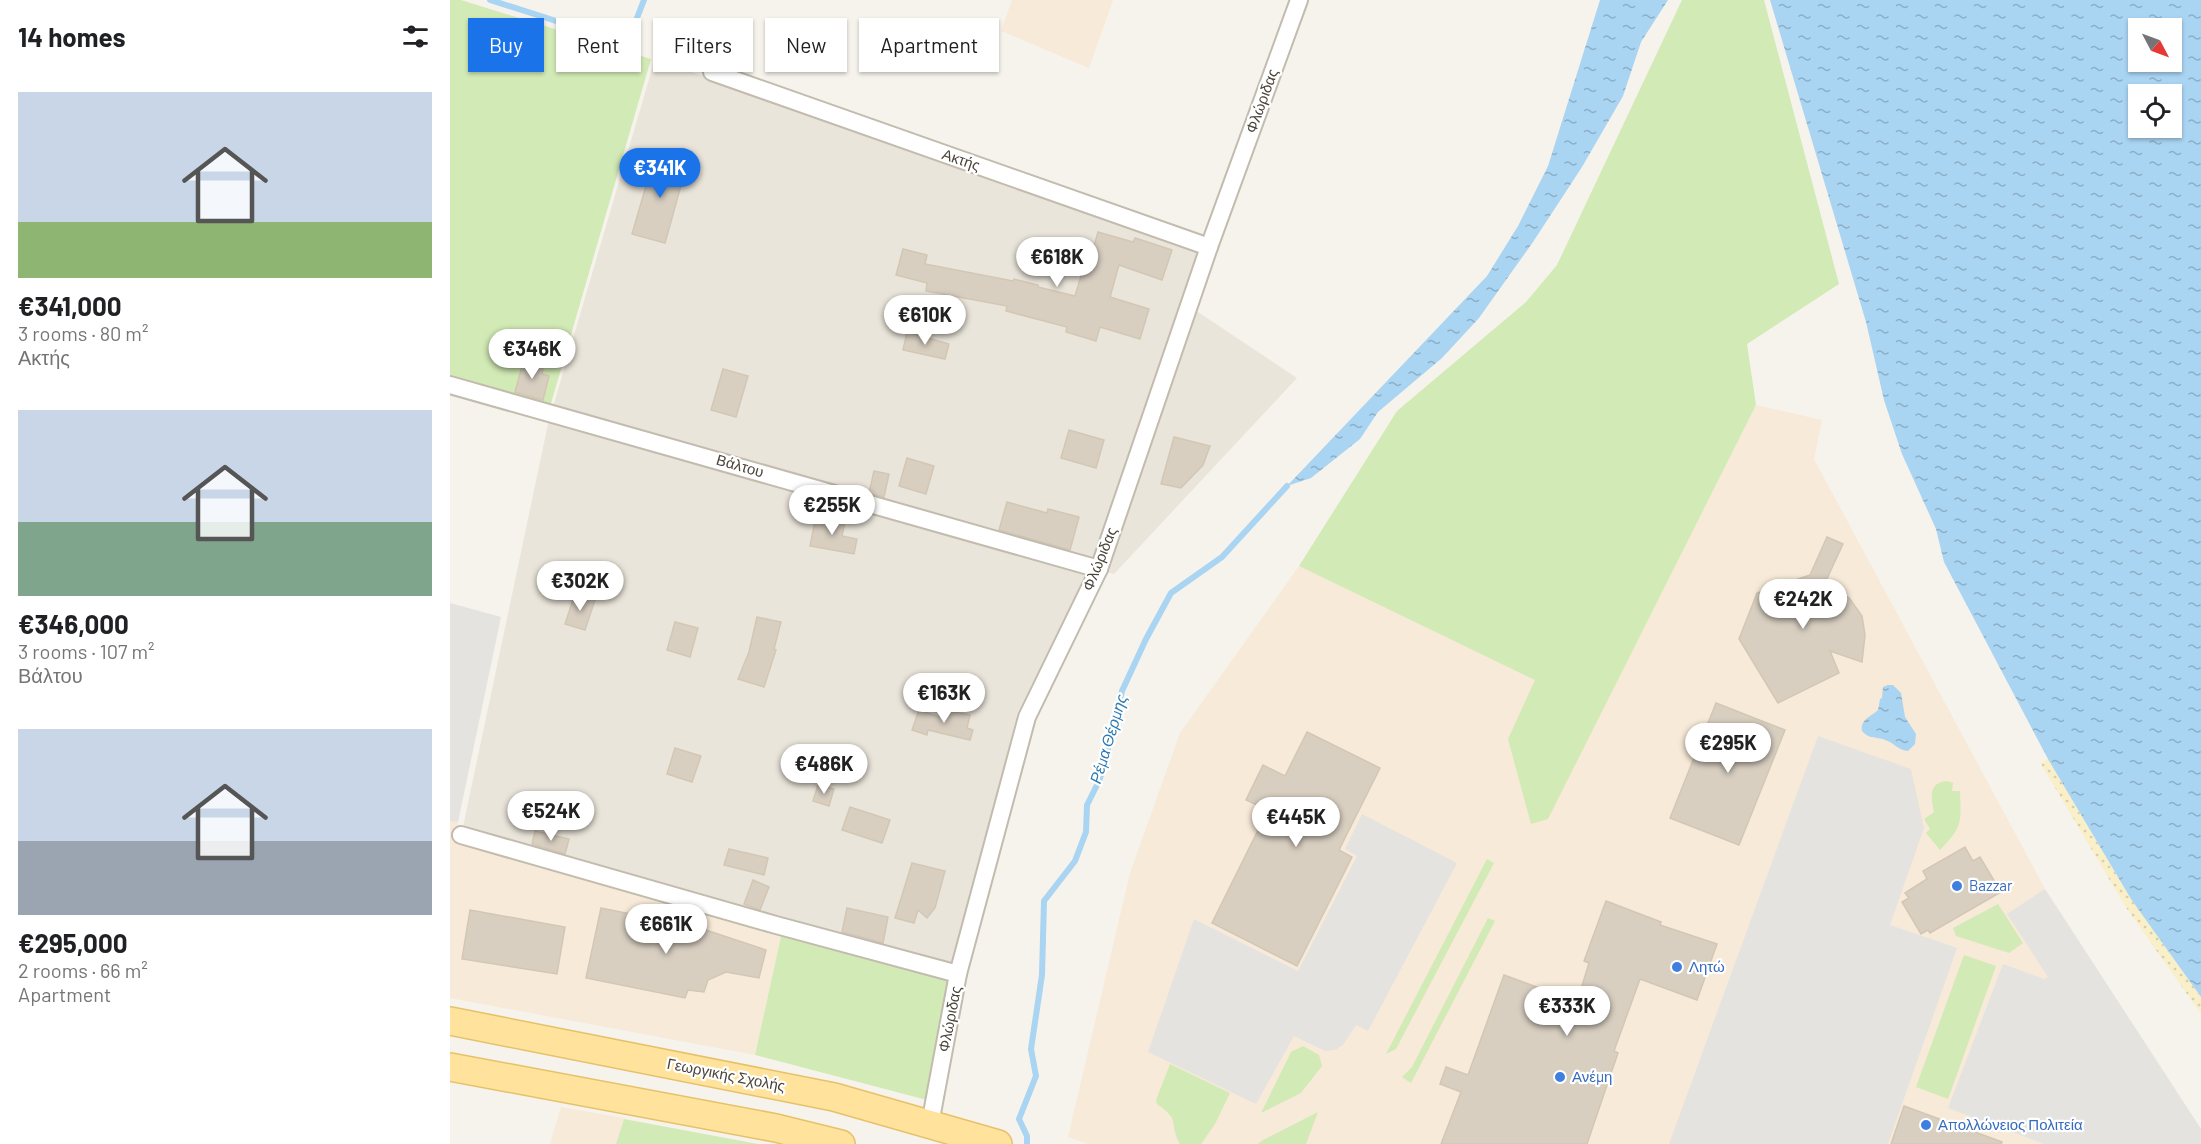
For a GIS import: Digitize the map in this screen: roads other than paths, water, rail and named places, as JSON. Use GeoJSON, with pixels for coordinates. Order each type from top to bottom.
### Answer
{"type":"FeatureCollection","features":[{"type":"Feature","properties":{"kind":"main road","name":"Γεωργικής Σχολής"},"geometry":{"type":"LineString","coordinates":[[450,1021],[802,1090],[995,1143]]}},
{"type":"Feature","properties":{"kind":"main road"},"geometry":{"type":"LineString","coordinates":[[450,1067],[776,1128],[841,1144]]}},
{"type":"Feature","properties":{"kind":"street","name":"Φλώριδας"},"geometry":{"type":"LineString","coordinates":[[930,1124],[958,974],[1027,717],[1099,569],[1209,248],[1299,0]]}},
{"type":"Feature","properties":{"kind":"street","name":"Ακτής"},"geometry":{"type":"LineString","coordinates":[[712,72],[1209,248]]}},
{"type":"Feature","properties":{"kind":"street","name":"Βάλτου"},"geometry":{"type":"LineString","coordinates":[[450,385],[1099,569]]}},
{"type":"Feature","properties":{"kind":"street"},"geometry":{"type":"LineString","coordinates":[[462,835],[765,922],[958,974]]}},
{"type":"Feature","properties":{"kind":"water"},"geometry":{"type":"Polygon","coordinates":[[[1600,0],[1668,0],[1641,42],[1623,96],[1582,167],[1479,318],[1442,358],[1378,412],[1360,439],[1311,478],[1287,486],[1487,276],[1518,226],[1548,166],[1600,0]]]}},
{"type":"Feature","properties":{"kind":"water"},"geometry":{"type":"Polygon","coordinates":[[[1770,0],[2201,0],[2201,997],[2131,899],[2048,759],[1944,562],[1936,529],[1902,454],[1884,400],[1866,322],[1770,0]]]}},
{"type":"Feature","properties":{"kind":"water"},"geometry":{"type":"Polygon","coordinates":[[[1893,685],[1901,693],[1905,717],[1916,734],[1915,744],[1908,751],[1888,741],[1868,736],[1862,731],[1864,721],[1878,710],[1883,687],[1893,685]]]}},
{"type":"Feature","properties":{"kind":"waterway"},"geometry":{"type":"LineString","coordinates":[[490,0],[619,41],[630,36],[644,0]]}},
{"type":"Feature","properties":{"kind":"waterway","name":"Ρέμα Θέρμης"},"geometry":{"type":"LineString","coordinates":[[1027,1144],[1027,1136],[1019,1119],[1036,1076],[1031,1049],[1042,975],[1044,901],[1075,861],[1086,832],[1087,805],[1104,765],[1122,691],[1171,593],[1222,557],[1287,486]]}},
{"type":"Feature","properties":{"kind":"place","name":"Bazzar"},"geometry":{"type":"Point","coordinates":[1957,886]}},
{"type":"Feature","properties":{"kind":"place","name":"Λητώ"},"geometry":{"type":"Point","coordinates":[1677,967]}},
{"type":"Feature","properties":{"kind":"place","name":"Ανέμη"},"geometry":{"type":"Point","coordinates":[1560,1077]}},
{"type":"Feature","properties":{"kind":"place","name":"Απολλώνειος Πολιτεία"},"geometry":{"type":"Point","coordinates":[1926,1125]}}]}
